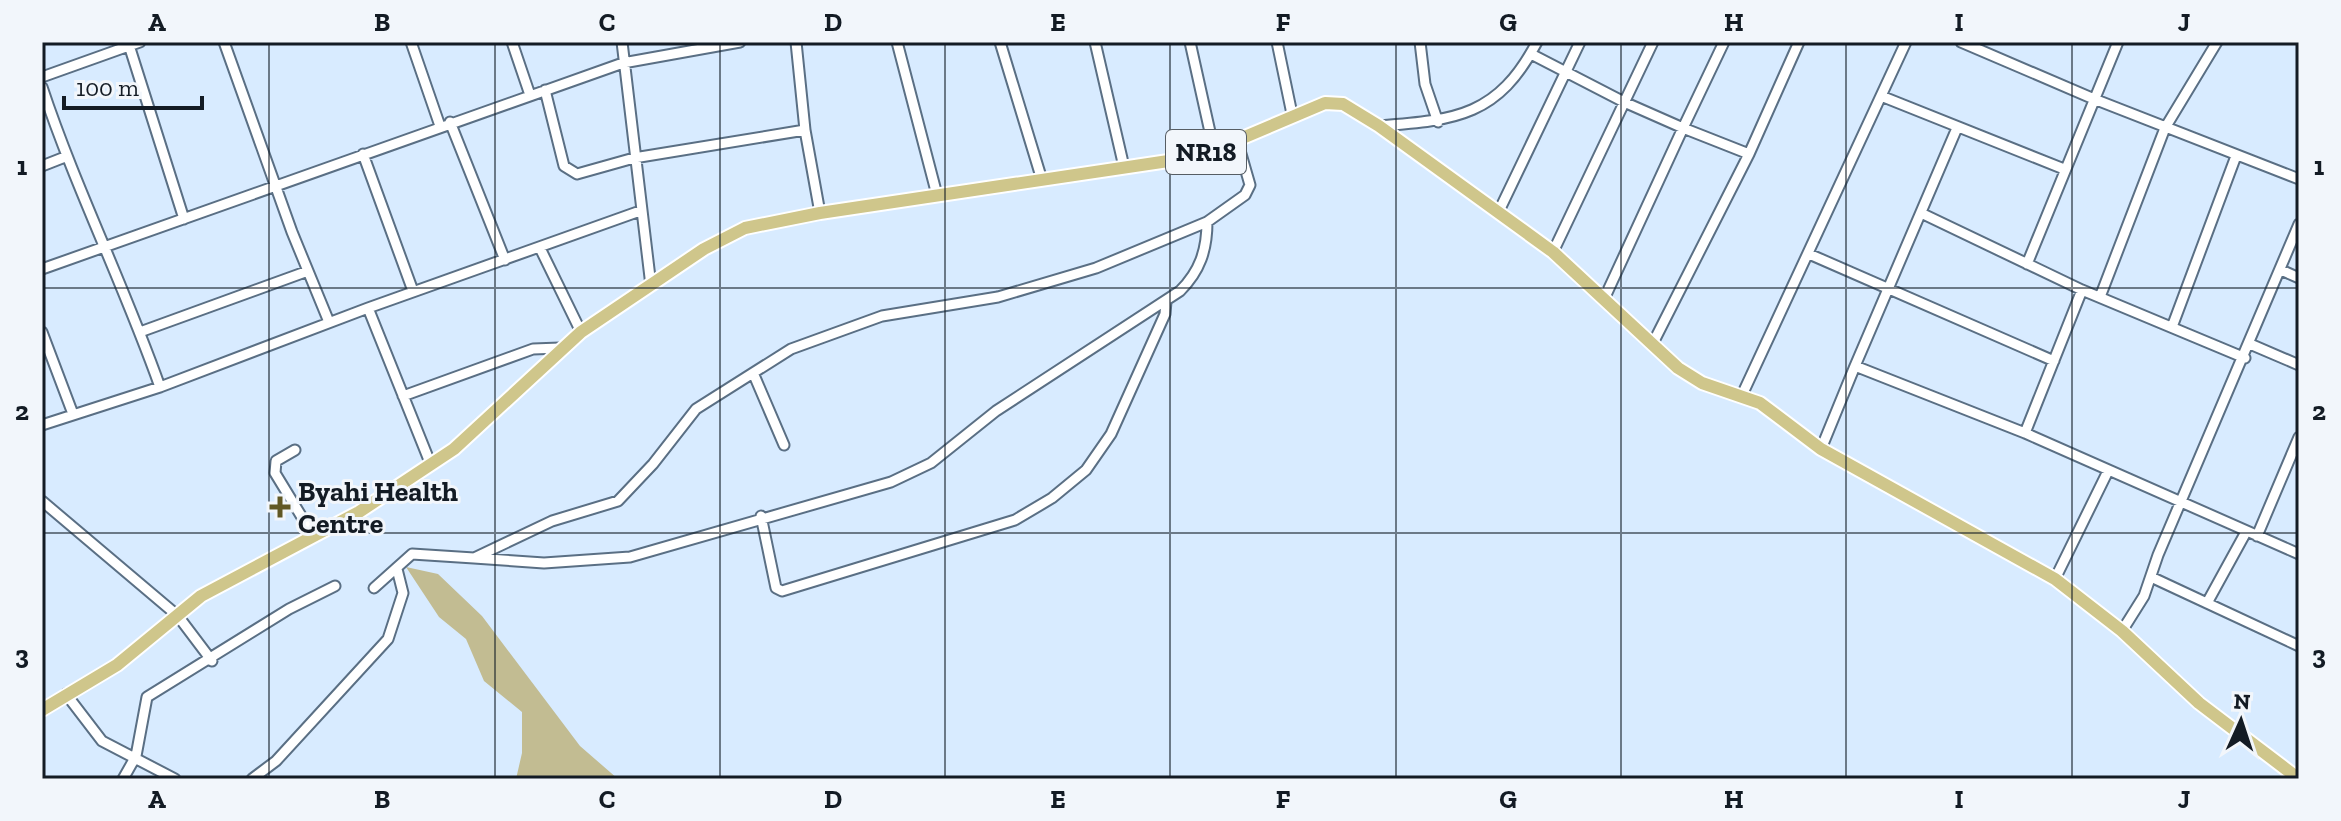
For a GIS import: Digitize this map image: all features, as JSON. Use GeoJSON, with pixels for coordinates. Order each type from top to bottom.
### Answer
{"type":"FeatureCollection","features":[{"type":"Feature","properties":{"kind":"main road","name":"NR18"},"geometry":{"type":"LineString","coordinates":[[42,710],[117,665],[216,587],[314,537],[431,465],[497,413],[560,348],[581,332],[704,249],[745,228],[820,213],[1124,167],[1214,150],[1292,114],[1334,103],[1353,109],[1379,126],[1553,252],[1678,368],[1702,383],[1760,403],[1821,449],[2055,579],[2122,631],[2199,703],[2299,779]]}},
{"type":"Feature","properties":{"kind":"street"},"geometry":{"type":"LineString","coordinates":[[224,42],[329,322]]}},
{"type":"Feature","properties":{"kind":"street"},"geometry":{"type":"LineString","coordinates":[[411,42],[505,260]]}},
{"type":"Feature","properties":{"kind":"street"},"geometry":{"type":"LineString","coordinates":[[512,42],[530,95]]}},
{"type":"Feature","properties":{"kind":"street"},"geometry":{"type":"LineString","coordinates":[[622,42],[651,286]]}},
{"type":"Feature","properties":{"kind":"street"},"geometry":{"type":"LineString","coordinates":[[42,269],[623,63],[740,42]]}},
{"type":"Feature","properties":{"kind":"street"},"geometry":{"type":"LineString","coordinates":[[796,42],[805,130],[820,213]]}},
{"type":"Feature","properties":{"kind":"street"},"geometry":{"type":"LineString","coordinates":[[897,42],[937,195]]}},
{"type":"Feature","properties":{"kind":"street"},"geometry":{"type":"LineString","coordinates":[[1000,42],[1042,180]]}},
{"type":"Feature","properties":{"kind":"street"},"geometry":{"type":"LineString","coordinates":[[1095,42],[1124,167]]}},
{"type":"Feature","properties":{"kind":"street"},"geometry":{"type":"LineString","coordinates":[[1190,42],[1214,150]]}},
{"type":"Feature","properties":{"kind":"street"},"geometry":{"type":"LineString","coordinates":[[1277,42],[1292,114]]}},
{"type":"Feature","properties":{"kind":"street"},"geometry":{"type":"LineString","coordinates":[[1420,42],[1425,84],[1438,122]]}},
{"type":"Feature","properties":{"kind":"street"},"geometry":{"type":"LineString","coordinates":[[1379,126],[1438,122],[1473,113],[1493,101],[1537,42]]}},
{"type":"Feature","properties":{"kind":"street"},"geometry":{"type":"LineString","coordinates":[[1499,211],[1580,42]]}},
{"type":"Feature","properties":{"kind":"street"},"geometry":{"type":"LineString","coordinates":[[1553,252],[1653,42]]}},
{"type":"Feature","properties":{"kind":"street"},"geometry":{"type":"LineString","coordinates":[[1605,297],[1724,42]]}},
{"type":"Feature","properties":{"kind":"street"},"geometry":{"type":"LineString","coordinates":[[1652,345],[1749,154],[1799,42]]}},
{"type":"Feature","properties":{"kind":"street"},"geometry":{"type":"LineString","coordinates":[[1742,395],[1906,42]]}},
{"type":"Feature","properties":{"kind":"street"},"geometry":{"type":"LineString","coordinates":[[1961,42],[2165,128],[2299,179]]}},
{"type":"Feature","properties":{"kind":"street"},"geometry":{"type":"LineString","coordinates":[[2027,264],[2118,42]]}},
{"type":"Feature","properties":{"kind":"street"},"geometry":{"type":"LineString","coordinates":[[2100,297],[2165,128],[2217,42]]}},
{"type":"Feature","properties":{"kind":"street"},"geometry":{"type":"LineString","coordinates":[[42,77],[132,43],[184,219]]}},
{"type":"Feature","properties":{"kind":"street"},"geometry":{"type":"LineString","coordinates":[[1531,54],[1624,102],[1749,154]]}},
{"type":"Feature","properties":{"kind":"street"},"geometry":{"type":"LineString","coordinates":[[42,87],[65,157],[140,332],[160,387]]}},
{"type":"Feature","properties":{"kind":"street"},"geometry":{"type":"LineString","coordinates":[[545,90],[564,166],[577,174],[634,158],[805,130]]}},
{"type":"Feature","properties":{"kind":"street"},"geometry":{"type":"LineString","coordinates":[[1881,96],[2064,169]]}},
{"type":"Feature","properties":{"kind":"street"},"geometry":{"type":"LineString","coordinates":[[1821,449],[1957,128]]}},
{"type":"Feature","properties":{"kind":"street"},"geometry":{"type":"LineString","coordinates":[[474,558],[552,521],[618,501],[653,464],[696,409],[791,349],[882,316],[998,297],[1096,268],[1207,222],[1245,195],[1250,185],[1237,140]]}},
{"type":"Feature","properties":{"kind":"street"},"geometry":{"type":"LineString","coordinates":[[363,154],[413,291]]}},
{"type":"Feature","properties":{"kind":"street"},"geometry":{"type":"LineString","coordinates":[[2172,327],[2236,156]]}},
{"type":"Feature","properties":{"kind":"street"},"geometry":{"type":"LineString","coordinates":[[42,166],[65,157]]}},
{"type":"Feature","properties":{"kind":"street"},"geometry":{"type":"LineString","coordinates":[[42,425],[160,387],[413,291],[640,211]]}},
{"type":"Feature","properties":{"kind":"street"},"geometry":{"type":"LineString","coordinates":[[1921,213],[2082,290],[2245,358]]}},
{"type":"Feature","properties":{"kind":"street"},"geometry":{"type":"LineString","coordinates":[[374,588],[407,557],[422,552],[544,563],[630,557],[689,542],[761,516],[843,497],[931,463],[996,411],[1166,301],[1193,278],[1207,243],[1207,222]]}},
{"type":"Feature","properties":{"kind":"street"},"geometry":{"type":"LineString","coordinates":[[2122,631],[2151,577],[2299,224]]}},
{"type":"Feature","properties":{"kind":"street"},"geometry":{"type":"LineString","coordinates":[[540,248],[581,332]]}},
{"type":"Feature","properties":{"kind":"street"},"geometry":{"type":"LineString","coordinates":[[1809,254],[2054,361]]}},
{"type":"Feature","properties":{"kind":"street"},"geometry":{"type":"LineString","coordinates":[[2281,270],[2299,278]]}},
{"type":"Feature","properties":{"kind":"street"},"geometry":{"type":"LineString","coordinates":[[140,332],[308,271]]}},
{"type":"Feature","properties":{"kind":"street"},"geometry":{"type":"LineString","coordinates":[[2025,433],[2082,290]]}},
{"type":"Feature","properties":{"kind":"street"},"geometry":{"type":"LineString","coordinates":[[761,516],[776,588],[782,591],[1015,520],[1052,498],[1086,470],[1125,407],[1165,314],[1166,301]]}},
{"type":"Feature","properties":{"kind":"street"},"geometry":{"type":"LineString","coordinates":[[368,308],[431,465]]}},
{"type":"Feature","properties":{"kind":"street"},"geometry":{"type":"LineString","coordinates":[[42,332],[73,414]]}},
{"type":"Feature","properties":{"kind":"street"},"geometry":{"type":"LineString","coordinates":[[2250,344],[2299,365]]}},
{"type":"Feature","properties":{"kind":"street"},"geometry":{"type":"LineString","coordinates":[[403,396],[533,349],[560,348]]}},
{"type":"Feature","properties":{"kind":"street"},"geometry":{"type":"LineString","coordinates":[[1855,366],[2025,433],[2299,554]]}},
{"type":"Feature","properties":{"kind":"street"},"geometry":{"type":"LineString","coordinates":[[754,375],[784,445]]}},
{"type":"Feature","properties":{"kind":"street"},"geometry":{"type":"LineString","coordinates":[[2257,536],[2299,437]]}},
{"type":"Feature","properties":{"kind":"street"},"geometry":{"type":"LineString","coordinates":[[295,450],[276,461],[275,473],[314,537]]}},
{"type":"Feature","properties":{"kind":"street"},"geometry":{"type":"LineString","coordinates":[[2055,579],[2108,471]]}},
{"type":"Feature","properties":{"kind":"street"},"geometry":{"type":"LineString","coordinates":[[42,501],[178,616],[212,661]]}},
{"type":"Feature","properties":{"kind":"street"},"geometry":{"type":"LineString","coordinates":[[2207,603],[2246,532]]}},
{"type":"Feature","properties":{"kind":"street"},"geometry":{"type":"LineString","coordinates":[[252,779],[276,761],[388,639],[403,593],[397,569]]}},
{"type":"Feature","properties":{"kind":"street"},"geometry":{"type":"LineString","coordinates":[[2151,577],[2299,646]]}},
{"type":"Feature","properties":{"kind":"street"},"geometry":{"type":"LineString","coordinates":[[123,779],[136,756],[147,697],[212,661],[289,609],[335,586]]}},
{"type":"Feature","properties":{"kind":"street"},"geometry":{"type":"LineString","coordinates":[[66,694],[91,732],[102,741],[175,779]]}},
{"type":"Feature","properties":{"kind":"shaded area"},"geometry":{"type":"Polygon","coordinates":[[[406,567],[438,574],[482,616],[580,746],[618,779],[516,779],[522,753],[522,712],[484,681],[466,639],[439,617],[406,567]]]}},
{"type":"Feature","properties":{"kind":"place","name":"Byahi Health Centre"},"geometry":{"type":"Point","coordinates":[280,507]}}]}
